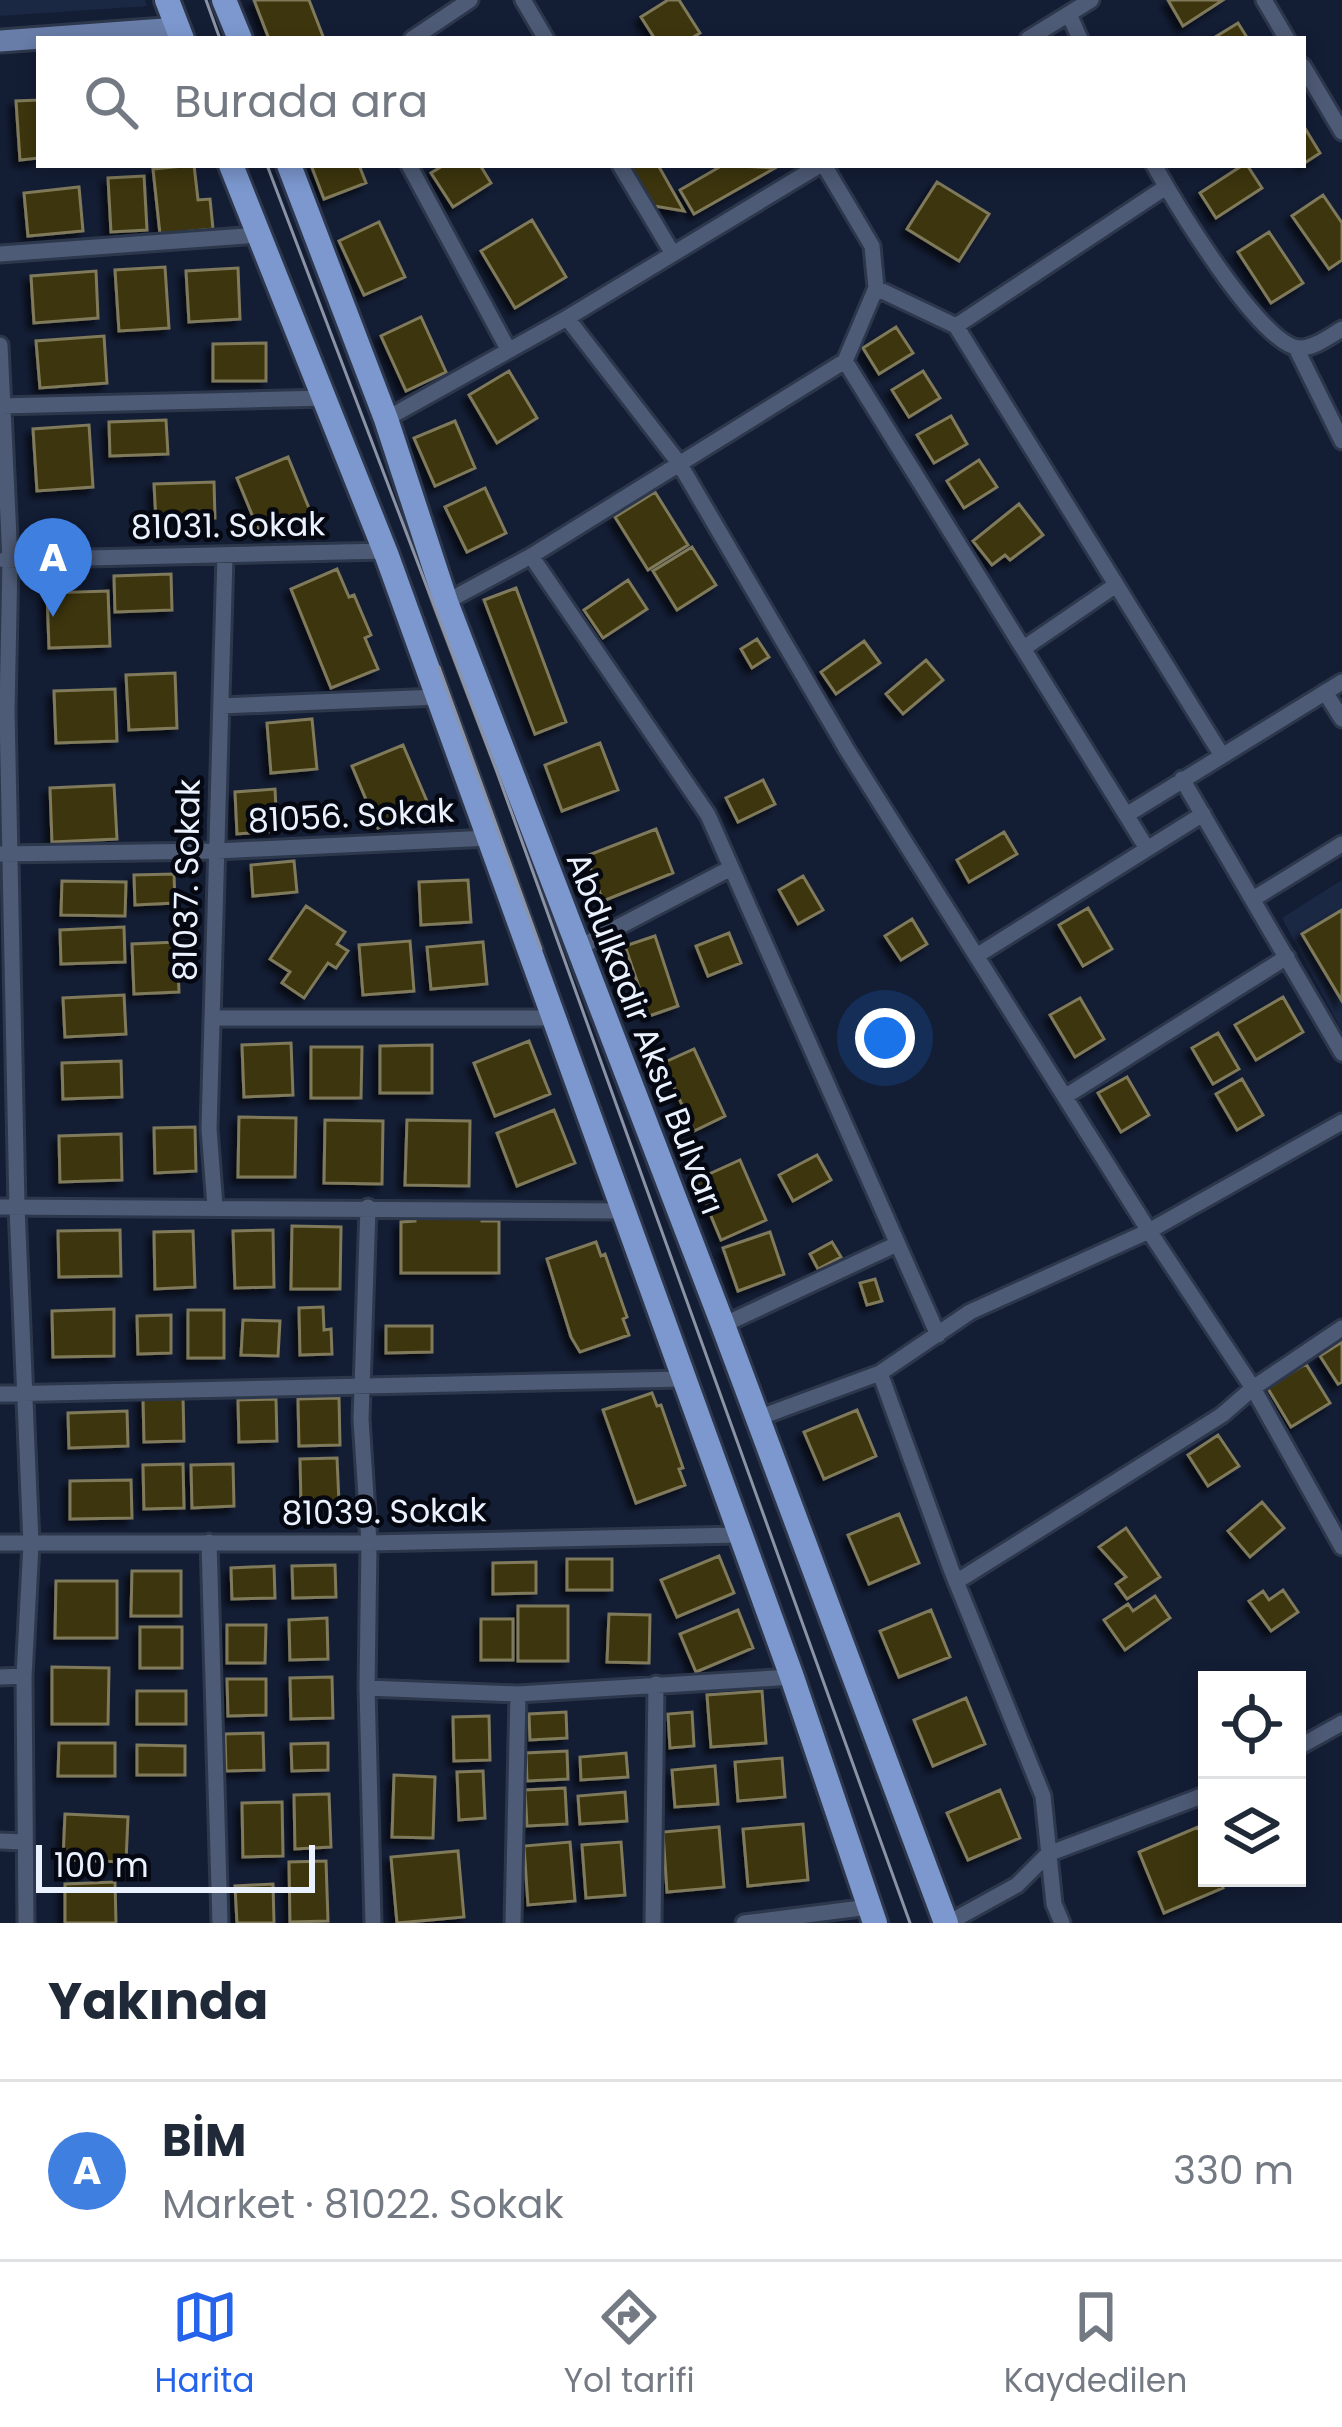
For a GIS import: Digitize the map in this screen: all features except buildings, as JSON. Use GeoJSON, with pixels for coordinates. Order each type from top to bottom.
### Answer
{"type":"FeatureCollection","features":[{"type":"Feature","properties":{"kind":"main road"},"geometry":{"type":"LineString","coordinates":[[167,0],[180,34]]}},
{"type":"Feature","properties":{"kind":"main road"},"geometry":{"type":"LineString","coordinates":[[224,0],[239,36]]}},
{"type":"Feature","properties":{"kind":"main road"},"geometry":{"type":"LineString","coordinates":[[232,168],[385,551],[792,1677],[872,1915]]}},
{"type":"Feature","properties":{"kind":"main road","name":"Abdulkadir Aksu Bulvarı"},"geometry":{"type":"LineString","coordinates":[[291,168],[386,419],[446,602],[947,1923]]}},
{"type":"Feature","properties":{"kind":"street"},"geometry":{"type":"LineString","coordinates":[[416,36],[470,0]]}},
{"type":"Feature","properties":{"kind":"street"},"geometry":{"type":"LineString","coordinates":[[523,0],[544,36]]}},
{"type":"Feature","properties":{"kind":"street"},"geometry":{"type":"LineString","coordinates":[[1033,36],[1090,0]]}},
{"type":"Feature","properties":{"kind":"street"},"geometry":{"type":"LineString","coordinates":[[1264,0],[1285,36]]}},
{"type":"Feature","properties":{"kind":"street"},"geometry":{"type":"LineString","coordinates":[[1069,14],[1079,36]]}},
{"type":"Feature","properties":{"kind":"street"},"geometry":{"type":"LineString","coordinates":[[129,36],[180,34]]}},
{"type":"Feature","properties":{"kind":"street"},"geometry":{"type":"LineString","coordinates":[[0,41],[36,40]]}},
{"type":"Feature","properties":{"kind":"street"},"geometry":{"type":"LineString","coordinates":[[1306,71],[1342,132]]}},
{"type":"Feature","properties":{"kind":"street"},"geometry":{"type":"LineString","coordinates":[[411,168],[508,349]]}},
{"type":"Feature","properties":{"kind":"street"},"geometry":{"type":"LineString","coordinates":[[622,168],[673,254]]}},
{"type":"Feature","properties":{"kind":"street"},"geometry":{"type":"LineString","coordinates":[[386,419],[567,318],[817,168]]}},
{"type":"Feature","properties":{"kind":"street"},"geometry":{"type":"LineString","coordinates":[[446,602],[531,556],[844,361],[876,288],[872,246],[824,168]]}},
{"type":"Feature","properties":{"kind":"street"},"geometry":{"type":"LineString","coordinates":[[1156,168],[1256,318],[1296,348],[1342,442]]}},
{"type":"Feature","properties":{"kind":"street"},"geometry":{"type":"LineString","coordinates":[[956,326],[1166,187]]}},
{"type":"Feature","properties":{"kind":"street"},"geometry":{"type":"LineString","coordinates":[[0,254],[258,235]]}},
{"type":"Feature","properties":{"kind":"street"},"geometry":{"type":"LineString","coordinates":[[876,288],[956,326],[1220,754]]}},
{"type":"Feature","properties":{"kind":"street"},"geometry":{"type":"LineString","coordinates":[[567,318],[679,463],[847,750],[1253,1388],[1342,1547]]}},
{"type":"Feature","properties":{"kind":"street"},"geometry":{"type":"LineString","coordinates":[[1296,348],[1311,346],[1342,329]]}},
{"type":"Feature","properties":{"kind":"street"},"geometry":{"type":"LineString","coordinates":[[0,345],[8,1207],[31,1544],[24,1676],[26,1923]]}},
{"type":"Feature","properties":{"kind":"street"},"geometry":{"type":"LineString","coordinates":[[844,361],[1146,847]]}},
{"type":"Feature","properties":{"kind":"street"},"geometry":{"type":"LineString","coordinates":[[2,406],[326,398]]}},
{"type":"Feature","properties":{"kind":"street","name":"81031. Sokak"},"geometry":{"type":"LineString","coordinates":[[5,560],[385,551]]}},
{"type":"Feature","properties":{"kind":"street","name":"81037. Sokak"},"geometry":{"type":"LineString","coordinates":[[215,1207],[209,1129],[225,555]]}},
{"type":"Feature","properties":{"kind":"street"},"geometry":{"type":"LineString","coordinates":[[531,556],[708,815],[938,1335]]}},
{"type":"Feature","properties":{"kind":"street"},"geometry":{"type":"LineString","coordinates":[[1024,648],[1116,585]]}},
{"type":"Feature","properties":{"kind":"street"},"geometry":{"type":"LineString","coordinates":[[1128,814],[1342,682]]}},
{"type":"Feature","properties":{"kind":"street"},"geometry":{"type":"LineString","coordinates":[[1325,692],[1342,719]]}},
{"type":"Feature","properties":{"kind":"street"},"geometry":{"type":"LineString","coordinates":[[220,706],[437,697]]}},
{"type":"Feature","properties":{"kind":"street"},"geometry":{"type":"LineString","coordinates":[[1182,779],[1342,1053]]}},
{"type":"Feature","properties":{"kind":"street"},"geometry":{"type":"LineString","coordinates":[[978,955],[1203,814]]}},
{"type":"Feature","properties":{"kind":"street","name":"81056. Sokak"},"geometry":{"type":"LineString","coordinates":[[5,854],[216,851],[489,838]]}},
{"type":"Feature","properties":{"kind":"street"},"geometry":{"type":"LineString","coordinates":[[1253,899],[1342,844]]}},
{"type":"Feature","properties":{"kind":"street"},"geometry":{"type":"LineString","coordinates":[[578,948],[731,868]]}},
{"type":"Feature","properties":{"kind":"street"},"geometry":{"type":"LineString","coordinates":[[1066,1096],[1287,957]]}},
{"type":"Feature","properties":{"kind":"street"},"geometry":{"type":"LineString","coordinates":[[214,1018],[554,1018]]}},
{"type":"Feature","properties":{"kind":"street"},"geometry":{"type":"LineString","coordinates":[[758,1418],[880,1373],[970,1312],[1149,1231],[1342,1122]]}},
{"type":"Feature","properties":{"kind":"street"},"geometry":{"type":"LineString","coordinates":[[8,1207],[620,1211]]}},
{"type":"Feature","properties":{"kind":"street"},"geometry":{"type":"LineString","coordinates":[[368,1207],[361,1464],[369,1543],[367,1688],[374,1923]]}},
{"type":"Feature","properties":{"kind":"street"},"geometry":{"type":"LineString","coordinates":[[723,1324],[897,1244]]}},
{"type":"Feature","properties":{"kind":"street"},"geometry":{"type":"LineString","coordinates":[[956,1582],[1222,1415],[1253,1388],[1342,1328]]}},
{"type":"Feature","properties":{"kind":"street"},"geometry":{"type":"LineString","coordinates":[[880,1373],[956,1582],[1043,1796],[1054,1904],[1062,1923]]}},
{"type":"Feature","properties":{"kind":"street"},"geometry":{"type":"LineString","coordinates":[[0,1394],[683,1379]]}},
{"type":"Feature","properties":{"kind":"street","name":"81039. Sokak"},"geometry":{"type":"LineString","coordinates":[[0,1543],[369,1543],[738,1535]]}},
{"type":"Feature","properties":{"kind":"street"},"geometry":{"type":"LineString","coordinates":[[209,1542],[220,1923]]}},
{"type":"Feature","properties":{"kind":"street"},"geometry":{"type":"LineString","coordinates":[[0,1677],[24,1676]]}},
{"type":"Feature","properties":{"kind":"street"},"geometry":{"type":"LineString","coordinates":[[367,1688],[518,1694],[792,1677]]}},
{"type":"Feature","properties":{"kind":"street"},"geometry":{"type":"LineString","coordinates":[[653,1923],[656,1684]]}},
{"type":"Feature","properties":{"kind":"street"},"geometry":{"type":"LineString","coordinates":[[513,1923],[518,1694]]}},
{"type":"Feature","properties":{"kind":"street"},"geometry":{"type":"LineString","coordinates":[[1306,1743],[1342,1724]]}},
{"type":"Feature","properties":{"kind":"street"},"geometry":{"type":"LineString","coordinates":[[947,1923],[1017,1885],[1048,1854],[1198,1797]]}},
{"type":"Feature","properties":{"kind":"street"},"geometry":{"type":"LineString","coordinates":[[0,1841],[23,1842]]}},
{"type":"Feature","properties":{"kind":"street"},"geometry":{"type":"LineString","coordinates":[[744,1923],[872,1915]]}},
{"type":"Feature","properties":{"kind":"shaded area"},"geometry":{"type":"Polygon","coordinates":[[[0,0],[145,0],[147,6],[0,16],[0,0]]]}},
{"type":"Feature","properties":{"kind":"shaded area"},"geometry":{"type":"Polygon","coordinates":[[[1342,880],[1342,1031],[1282,918],[1342,880]]]}},
{"type":"Feature","properties":{"kind":"tram line"},"geometry":{"type":"LineString","coordinates":[[206,0],[219,36]]}},
{"type":"Feature","properties":{"kind":"tram line"},"geometry":{"type":"LineString","coordinates":[[268,168],[497,772],[910,1923]]}},
{"type":"Feature","properties":{"kind":"tram line"},"geometry":{"type":"LineString","coordinates":[[439,667],[541,949]]}},
{"type":"Feature","properties":{"kind":"place","name":"BİM"},"geometry":{"type":"Point","coordinates":[53,617]}}]}
